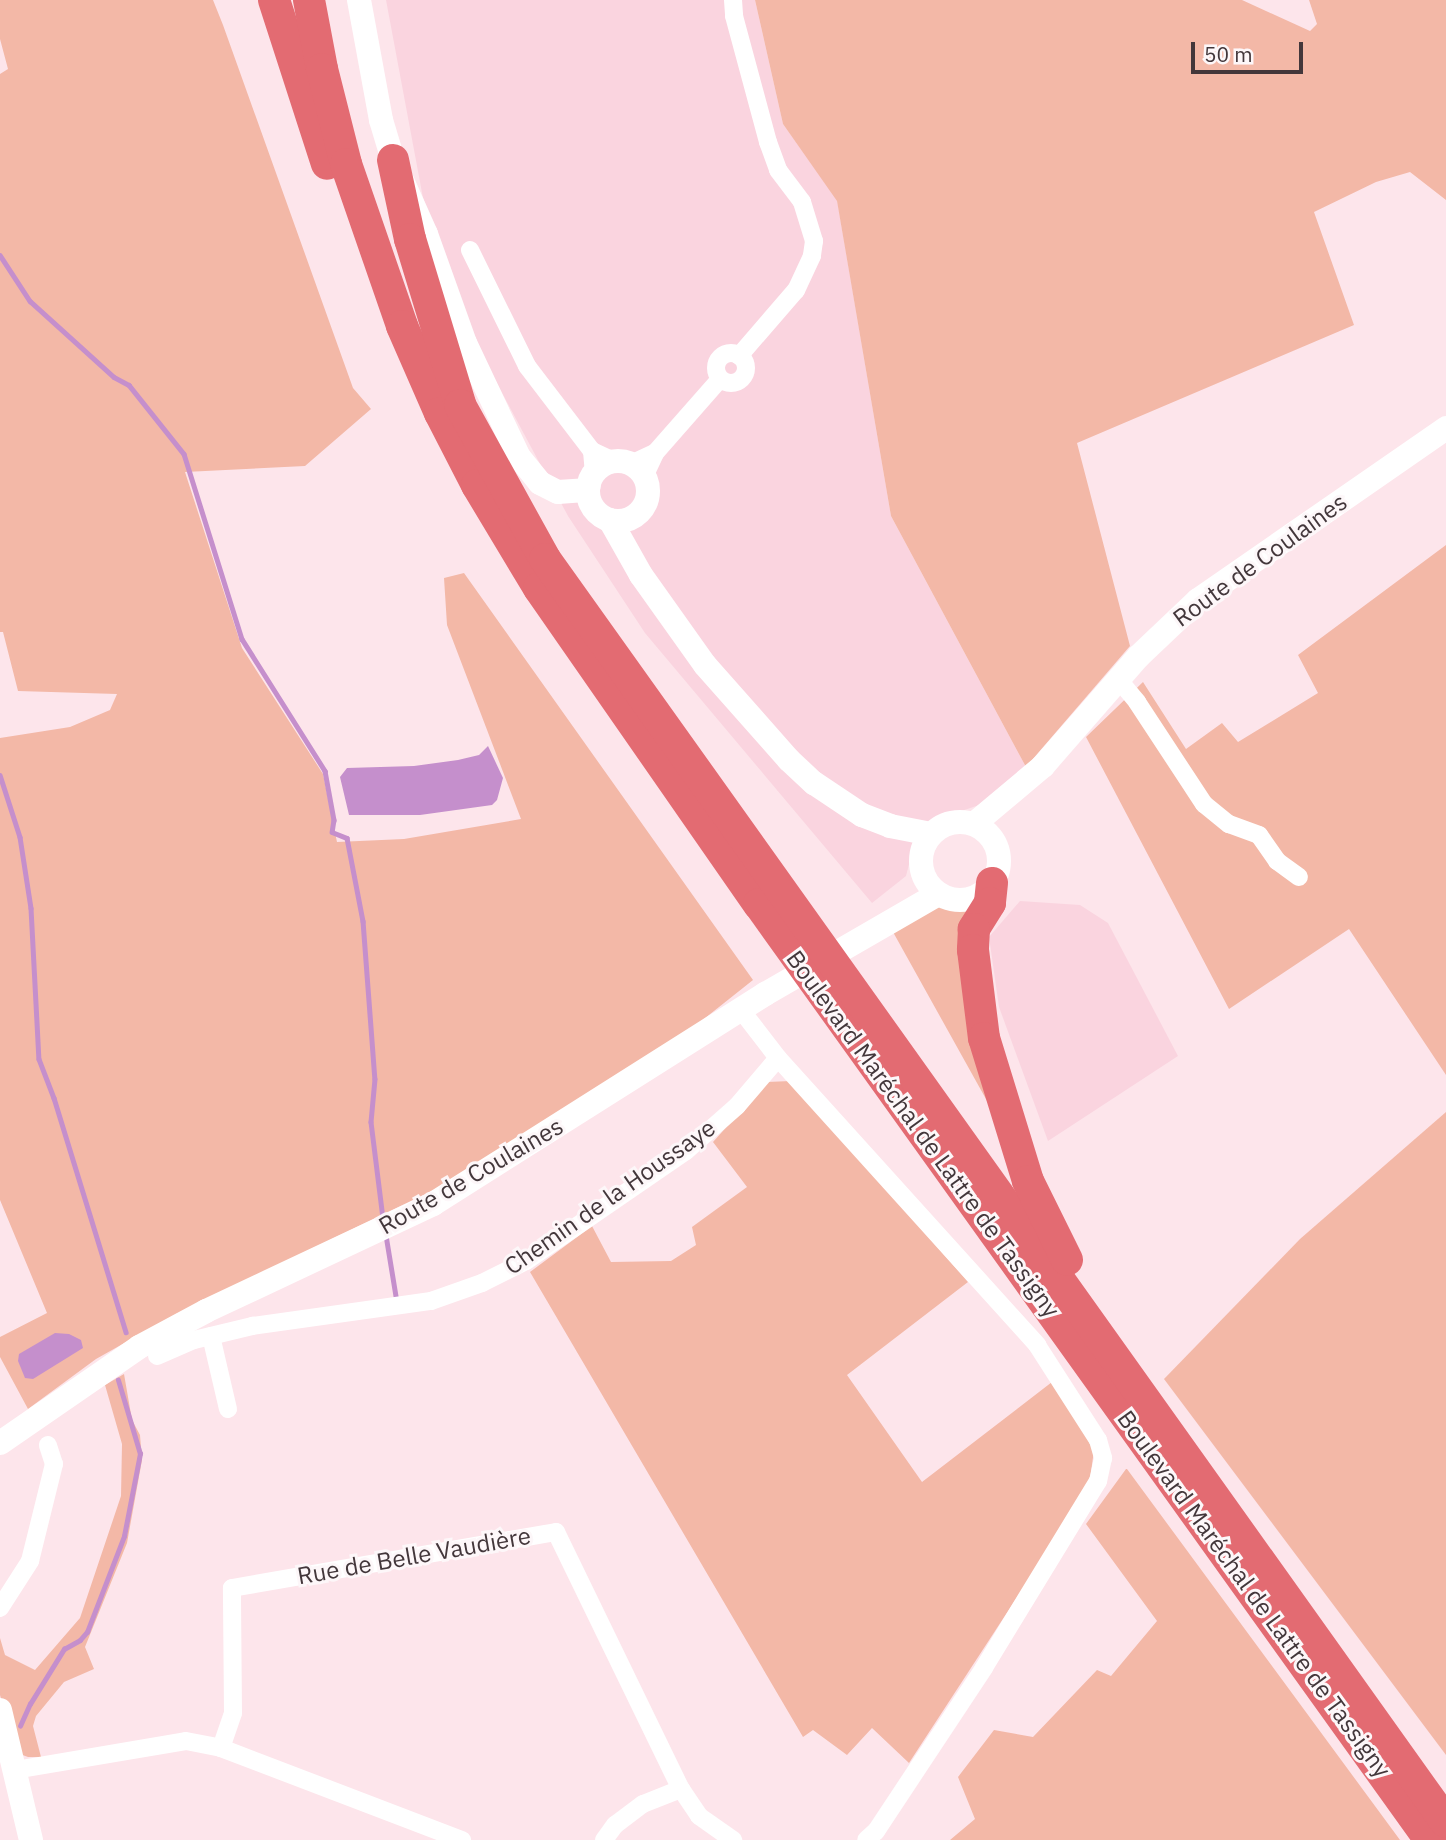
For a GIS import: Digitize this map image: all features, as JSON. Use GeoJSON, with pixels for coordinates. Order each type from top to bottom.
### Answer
{"type":"FeatureCollection","features":[{"type":"Feature","properties":{"kind":"highway"},"geometry":{"type":"LineString","coordinates":[[274,0],[362,265],[423,405],[450,408]]}},
{"type":"Feature","properties":{"kind":"highway"},"geometry":{"type":"LineString","coordinates":[[309,0],[322,69],[346,163],[402,326],[450,408]]}},
{"type":"Feature","properties":{"kind":"highway"},"geometry":{"type":"LineString","coordinates":[[330,0],[365,156],[450,408]]}},
{"type":"Feature","properties":{"kind":"highway"},"geometry":{"type":"LineString","coordinates":[[393,160],[450,408]]}},
{"type":"Feature","properties":{"kind":"highway","name":"Boulevard Maréchal de Lattre de Tassigny"},"geometry":{"type":"LineString","coordinates":[[450,408],[545,559],[1446,1822]]}},
{"type":"Feature","properties":{"kind":"highway","name":"Boulevard Maréchal de Lattre de Tassigny"},"geometry":{"type":"LineString","coordinates":[[450,408],[504,531],[597,673],[775,927],[1430,1840]]}},
{"type":"Feature","properties":{"kind":"highway"},"geometry":{"type":"LineString","coordinates":[[992,883],[990,904],[974,929],[976,990],[1000,1096],[1028,1181],[1082,1286],[1212,1493]]}},
{"type":"Feature","properties":{"kind":"street"},"geometry":{"type":"LineString","coordinates":[[359,0],[381,120],[393,160],[426,234],[465,343],[519,457],[540,483],[558,492],[585,490],[611,469],[655,453],[720,379],[716,370],[717,361],[730,353],[739,355],[796,290],[812,256],[814,241],[802,202],[778,170],[768,142],[734,16],[733,0]]}},
{"type":"Feature","properties":{"kind":"street"},"geometry":{"type":"LineString","coordinates":[[470,250],[527,366],[611,469],[648,491],[646,501],[622,518]]}},
{"type":"Feature","properties":{"kind":"street","name":"Route de Coulaines"},"geometry":{"type":"LineString","coordinates":[[982,831],[1118,680],[1198,600],[1446,428]]}},
{"type":"Feature","properties":{"kind":"street"},"geometry":{"type":"LineString","coordinates":[[611,469],[594,509],[622,518]]}},
{"type":"Feature","properties":{"kind":"street"},"geometry":{"type":"LineString","coordinates":[[622,518],[625,542],[641,575],[705,666],[789,760],[842,803],[890,825],[931,834],[947,824],[982,831],[999,857],[992,883],[981,894],[967,900],[952,899],[928,877],[890,825]]}},
{"type":"Feature","properties":{"kind":"street"},"geometry":{"type":"LineString","coordinates":[[1118,680],[1137,702],[1204,804],[1229,824],[1259,835],[1277,861],[1299,877]]}},
{"type":"Feature","properties":{"kind":"street","name":"Route de Coulaines"},"geometry":{"type":"LineString","coordinates":[[0,1443],[139,1348],[206,1311],[433,1204],[765,994],[898,914],[928,877],[931,834]]}},
{"type":"Feature","properties":{"kind":"street"},"geometry":{"type":"LineString","coordinates":[[741,1010],[778,1058],[1037,1345],[1098,1440],[1103,1458],[1098,1481],[991,1656],[876,1831],[866,1840]]}},
{"type":"Feature","properties":{"kind":"street","name":"Chemin de la Houssaye"},"geometry":{"type":"LineString","coordinates":[[157,1356],[211,1336],[253,1326],[431,1301],[482,1283],[526,1261],[686,1151],[737,1106],[778,1058]]}},
{"type":"Feature","properties":{"kind":"street"},"geometry":{"type":"LineString","coordinates":[[211,1336],[228,1409]]}},
{"type":"Feature","properties":{"kind":"street"},"geometry":{"type":"LineString","coordinates":[[0,1608],[30,1561],[54,1465],[48,1445]]}},
{"type":"Feature","properties":{"kind":"street","name":"Rue de Belle Vaudière"},"geometry":{"type":"LineString","coordinates":[[220,1748],[233,1713],[232,1588],[556,1532],[681,1789],[699,1816],[733,1840]]}},
{"type":"Feature","properties":{"kind":"street"},"geometry":{"type":"LineString","coordinates":[[0,1710],[31,1840]]}},
{"type":"Feature","properties":{"kind":"street"},"geometry":{"type":"LineString","coordinates":[[15,1770],[186,1741],[220,1748],[462,1840]]}},
{"type":"Feature","properties":{"kind":"street"},"geometry":{"type":"LineString","coordinates":[[604,1840],[615,1825],[643,1804],[681,1789]]}},
{"type":"Feature","properties":{"kind":"shaded area"},"geometry":{"type":"Polygon","coordinates":[[[0,0],[213,0],[353,388],[371,409],[305,466],[185,472],[242,648],[323,774],[337,842],[404,839],[521,819],[447,625],[444,578],[464,573],[753,980],[680,1038],[442,1186],[176,1314],[96,1359],[28,1409],[0,1357],[0,1337],[47,1313],[0,1200],[0,738],[70,727],[110,710],[117,694],[18,691],[3,632],[0,632],[0,74],[8,69],[0,39],[0,0]]]}},
{"type":"Feature","properties":{"kind":"shaded area"},"geometry":{"type":"Polygon","coordinates":[[[386,0],[755,0],[783,124],[837,200],[891,516],[1026,767],[985,803],[926,823],[915,841],[906,876],[872,903],[645,633],[568,516],[475,342],[423,198],[386,0]]]}},
{"type":"Feature","properties":{"kind":"shaded area"},"geometry":{"type":"Polygon","coordinates":[[[755,0],[1242,0],[1310,31],[1317,24],[1309,0],[1446,0],[1446,200],[1410,172],[1376,182],[1314,212],[1354,325],[1077,443],[1130,646],[1026,767],[891,516],[837,201],[783,124],[755,0]]]}},
{"type":"Feature","properties":{"kind":"shaded area"},"geometry":{"type":"Polygon","coordinates":[[[1446,545],[1446,1075],[1349,929],[1229,1009],[1086,737],[1143,682],[1186,749],[1222,723],[1238,742],[1318,693],[1298,655],[1446,545]]]}},
{"type":"Feature","properties":{"kind":"shaded area"},"geometry":{"type":"Polygon","coordinates":[[[488,746],[503,778],[497,800],[492,805],[420,815],[349,815],[340,777],[347,768],[414,766],[458,760],[479,755],[488,746]]]}},
{"type":"Feature","properties":{"kind":"shaded area"},"geometry":{"type":"Polygon","coordinates":[[[1020,901],[1080,905],[1108,923],[1178,1056],[1048,1141],[999,1007],[989,937],[1020,901]]]}},
{"type":"Feature","properties":{"kind":"shaded area"},"geometry":{"type":"Polygon","coordinates":[[[976,902],[973,917],[1006,1135],[893,932],[944,903],[950,905],[976,902]]]}},
{"type":"Feature","properties":{"kind":"shaded area"},"geometry":{"type":"Polygon","coordinates":[[[791,1081],[968,1282],[847,1375],[922,1482],[1052,1382],[1094,1450],[1089,1487],[909,1763],[872,1728],[847,1755],[813,1730],[803,1737],[530,1272],[592,1226],[611,1262],[671,1261],[696,1245],[692,1227],[747,1187],[713,1142],[767,1082],[791,1081]]]}},
{"type":"Feature","properties":{"kind":"shaded area"},"geometry":{"type":"Polygon","coordinates":[[[1446,1112],[1446,1755],[1164,1379],[1300,1239],[1446,1112]]]}},
{"type":"Feature","properties":{"kind":"shaded area"},"geometry":{"type":"Polygon","coordinates":[[[55,1333],[69,1334],[81,1340],[83,1348],[33,1379],[25,1378],[18,1361],[19,1354],[55,1333]]]}},
{"type":"Feature","properties":{"kind":"shaded area"},"geometry":{"type":"Polygon","coordinates":[[[124,1374],[132,1420],[140,1435],[142,1460],[127,1543],[85,1647],[94,1669],[64,1682],[36,1716],[33,1726],[41,1757],[28,1757],[17,1753],[0,1695],[0,1638],[5,1655],[35,1670],[80,1618],[121,1496],[122,1444],[105,1385],[124,1374]]]}},
{"type":"Feature","properties":{"kind":"shaded area"},"geometry":{"type":"Polygon","coordinates":[[[1126,1469],[1400,1840],[950,1840],[975,1819],[958,1777],[994,1730],[1033,1737],[1097,1670],[1111,1676],[1157,1621],[1086,1524],[1126,1469]]]}},
{"type":"Feature","properties":{"kind":"waterway"},"geometry":{"type":"LineString","coordinates":[[0,255],[30,301],[114,377],[129,385],[184,454],[242,639],[325,771],[334,820],[332,832],[347,838],[363,921],[375,1079],[371,1122],[383,1219]]}},
{"type":"Feature","properties":{"kind":"waterway"},"geometry":{"type":"LineString","coordinates":[[0,775],[20,837],[31,908],[39,1059],[54,1098],[126,1332]]}},
{"type":"Feature","properties":{"kind":"waterway"},"geometry":{"type":"LineString","coordinates":[[386,1235],[396,1296]]}},
{"type":"Feature","properties":{"kind":"waterway"},"geometry":{"type":"LineString","coordinates":[[20,1726],[30,1704],[64,1649],[80,1640],[87,1632],[124,1536],[140,1454],[118,1380]]}}]}
